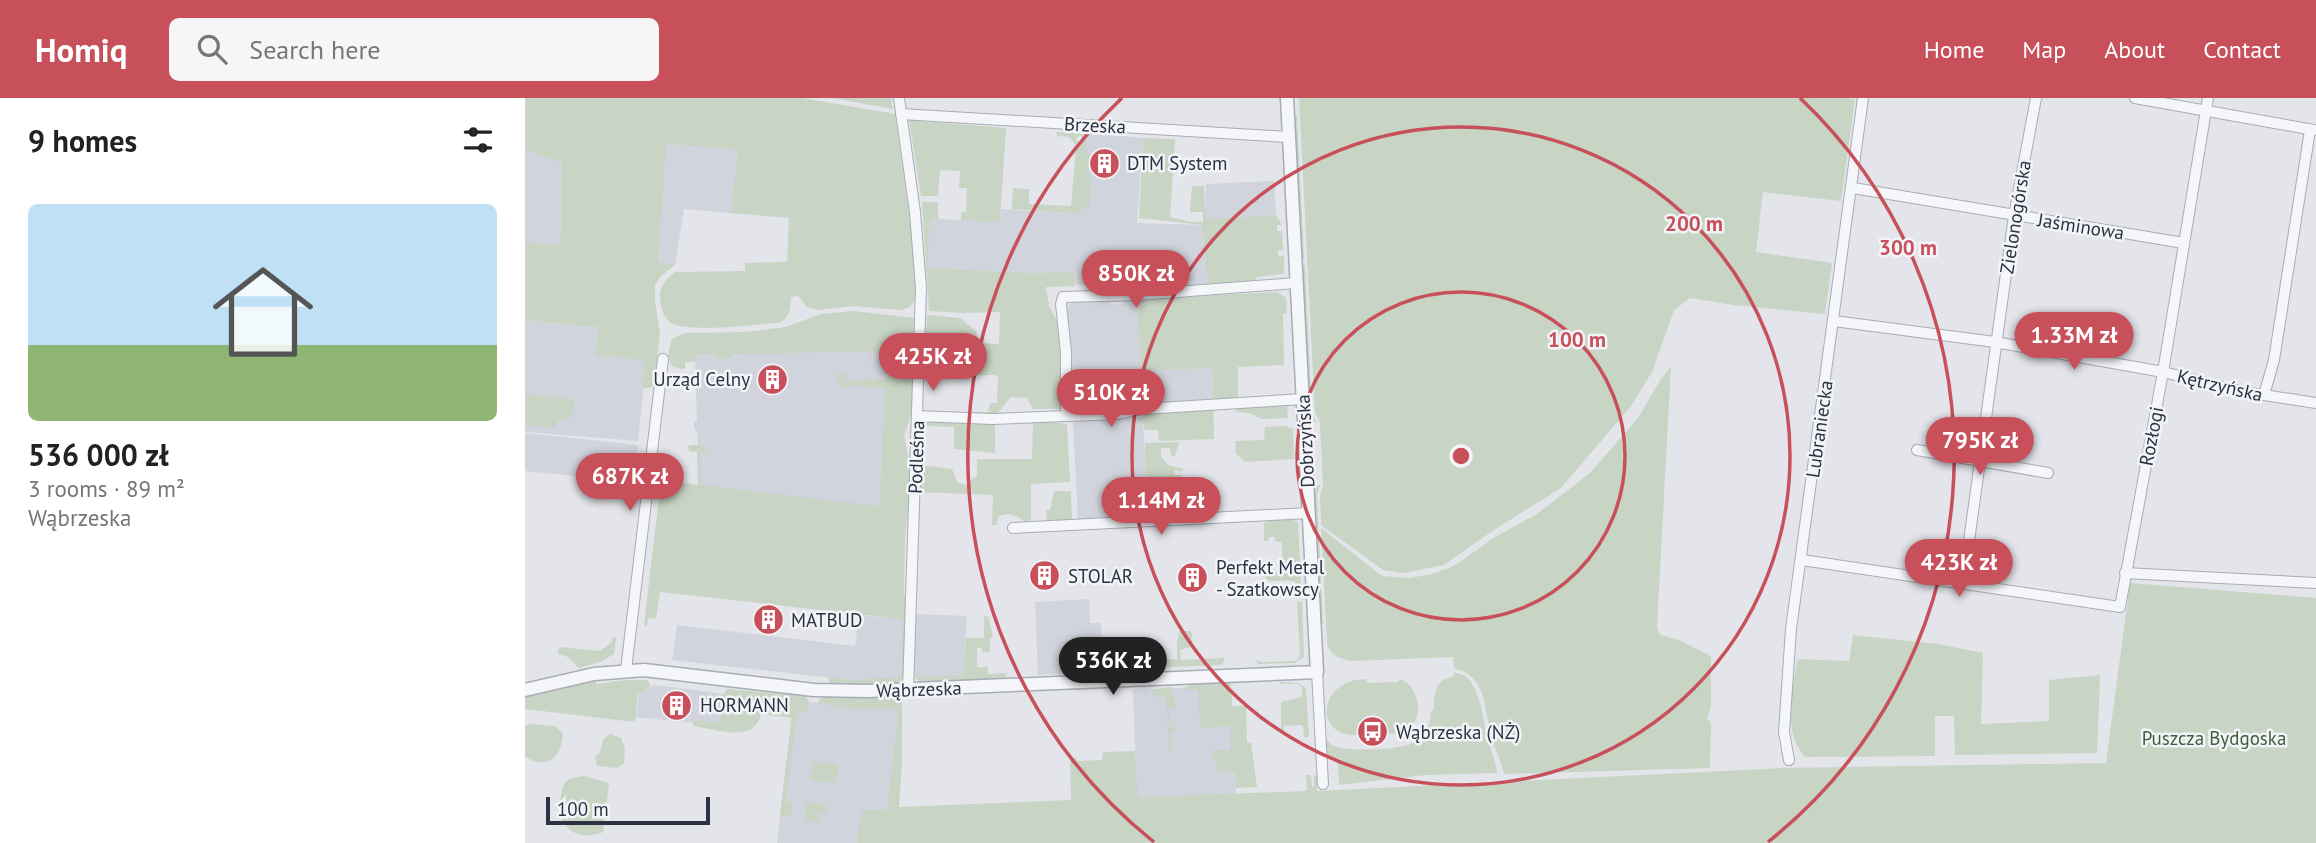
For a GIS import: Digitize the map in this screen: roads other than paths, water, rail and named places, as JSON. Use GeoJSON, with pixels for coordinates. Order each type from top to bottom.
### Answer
{"type":"FeatureCollection","features":[{"type":"Feature","properties":{"kind":"street","name":"Podleśna"},"geometry":{"type":"LineString","coordinates":[[899,98],[915,212],[921,288],[908,691]]}},
{"type":"Feature","properties":{"kind":"street","name":"Dobrzyńska"},"geometry":{"type":"LineString","coordinates":[[1287,98],[1323,784]]}},
{"type":"Feature","properties":{"kind":"street","name":"Lubraniecka"},"geometry":{"type":"LineString","coordinates":[[1789,760],[1784,732],[1791,629],[1853,188],[1863,98]]}},
{"type":"Feature","properties":{"kind":"street","name":"Zielonogórska"},"geometry":{"type":"LineString","coordinates":[[1963,584],[2014,216],[2036,98]]}},
{"type":"Feature","properties":{"kind":"street"},"geometry":{"type":"LineString","coordinates":[[2135,98],[2313,130],[2274,360],[2264,395]]}},
{"type":"Feature","properties":{"kind":"street","name":"Rozłogi"},"geometry":{"type":"LineString","coordinates":[[1963,584],[2120,607],[2163,372],[2208,98]]}},
{"type":"Feature","properties":{"kind":"street","name":"Brzeska"},"geometry":{"type":"LineString","coordinates":[[901,114],[1289,137]]}},
{"type":"Feature","properties":{"kind":"street","name":"Jaśminowa"},"geometry":{"type":"LineString","coordinates":[[1853,188],[2184,243]]}},
{"type":"Feature","properties":{"kind":"street"},"geometry":{"type":"LineString","coordinates":[[1066,415],[1066,353],[1061,304],[1063,296],[1137,295],[1296,283]]}},
{"type":"Feature","properties":{"kind":"street","name":"Kętrzyńska"},"geometry":{"type":"LineString","coordinates":[[1834,321],[1996,342],[2163,372],[2316,404]]}},
{"type":"Feature","properties":{"kind":"street"},"geometry":{"type":"LineString","coordinates":[[626,670],[663,359]]}},
{"type":"Feature","properties":{"kind":"street"},"geometry":{"type":"LineString","coordinates":[[917,416],[993,419],[1116,414],[1143,409],[1303,399]]}},
{"type":"Feature","properties":{"kind":"street"},"geometry":{"type":"LineString","coordinates":[[1917,450],[2048,472]]}},
{"type":"Feature","properties":{"kind":"street"},"geometry":{"type":"LineString","coordinates":[[1013,528],[1308,513]]}},
{"type":"Feature","properties":{"kind":"street"},"geometry":{"type":"LineString","coordinates":[[1802,559],[1963,584]]}},
{"type":"Feature","properties":{"kind":"street"},"geometry":{"type":"LineString","coordinates":[[2125,573],[2316,583]]}},
{"type":"Feature","properties":{"kind":"street","name":"Wąbrzeska"},"geometry":{"type":"LineString","coordinates":[[525,690],[594,674],[626,670],[821,690],[908,691],[1142,678],[1317,672]]}},
{"type":"Feature","properties":{"kind":"place","name":"DTM System"},"geometry":{"type":"Point","coordinates":[1104,163]}},
{"type":"Feature","properties":{"kind":"place","name":"Urząd Celny"},"geometry":{"type":"Point","coordinates":[773,379]}},
{"type":"Feature","properties":{"kind":"place","name":"STOLAR"},"geometry":{"type":"Point","coordinates":[1045,576]}},
{"type":"Feature","properties":{"kind":"place","name":"Perfekt Metal - Szatkowscy"},"geometry":{"type":"Point","coordinates":[1193,578]}},
{"type":"Feature","properties":{"kind":"place","name":"MATBUD"},"geometry":{"type":"Point","coordinates":[768,620]}},
{"type":"Feature","properties":{"kind":"place","name":"HORMANN"},"geometry":{"type":"Point","coordinates":[677,705]}},
{"type":"Feature","properties":{"kind":"place","name":"Wąbrzeska (NŻ)"},"geometry":{"type":"Point","coordinates":[1373,732]}},
{"type":"Feature","properties":{"kind":"park label","name":"Puszcza Bydgoska"},"geometry":{"type":"Point","coordinates":[2214,738]}}]}
